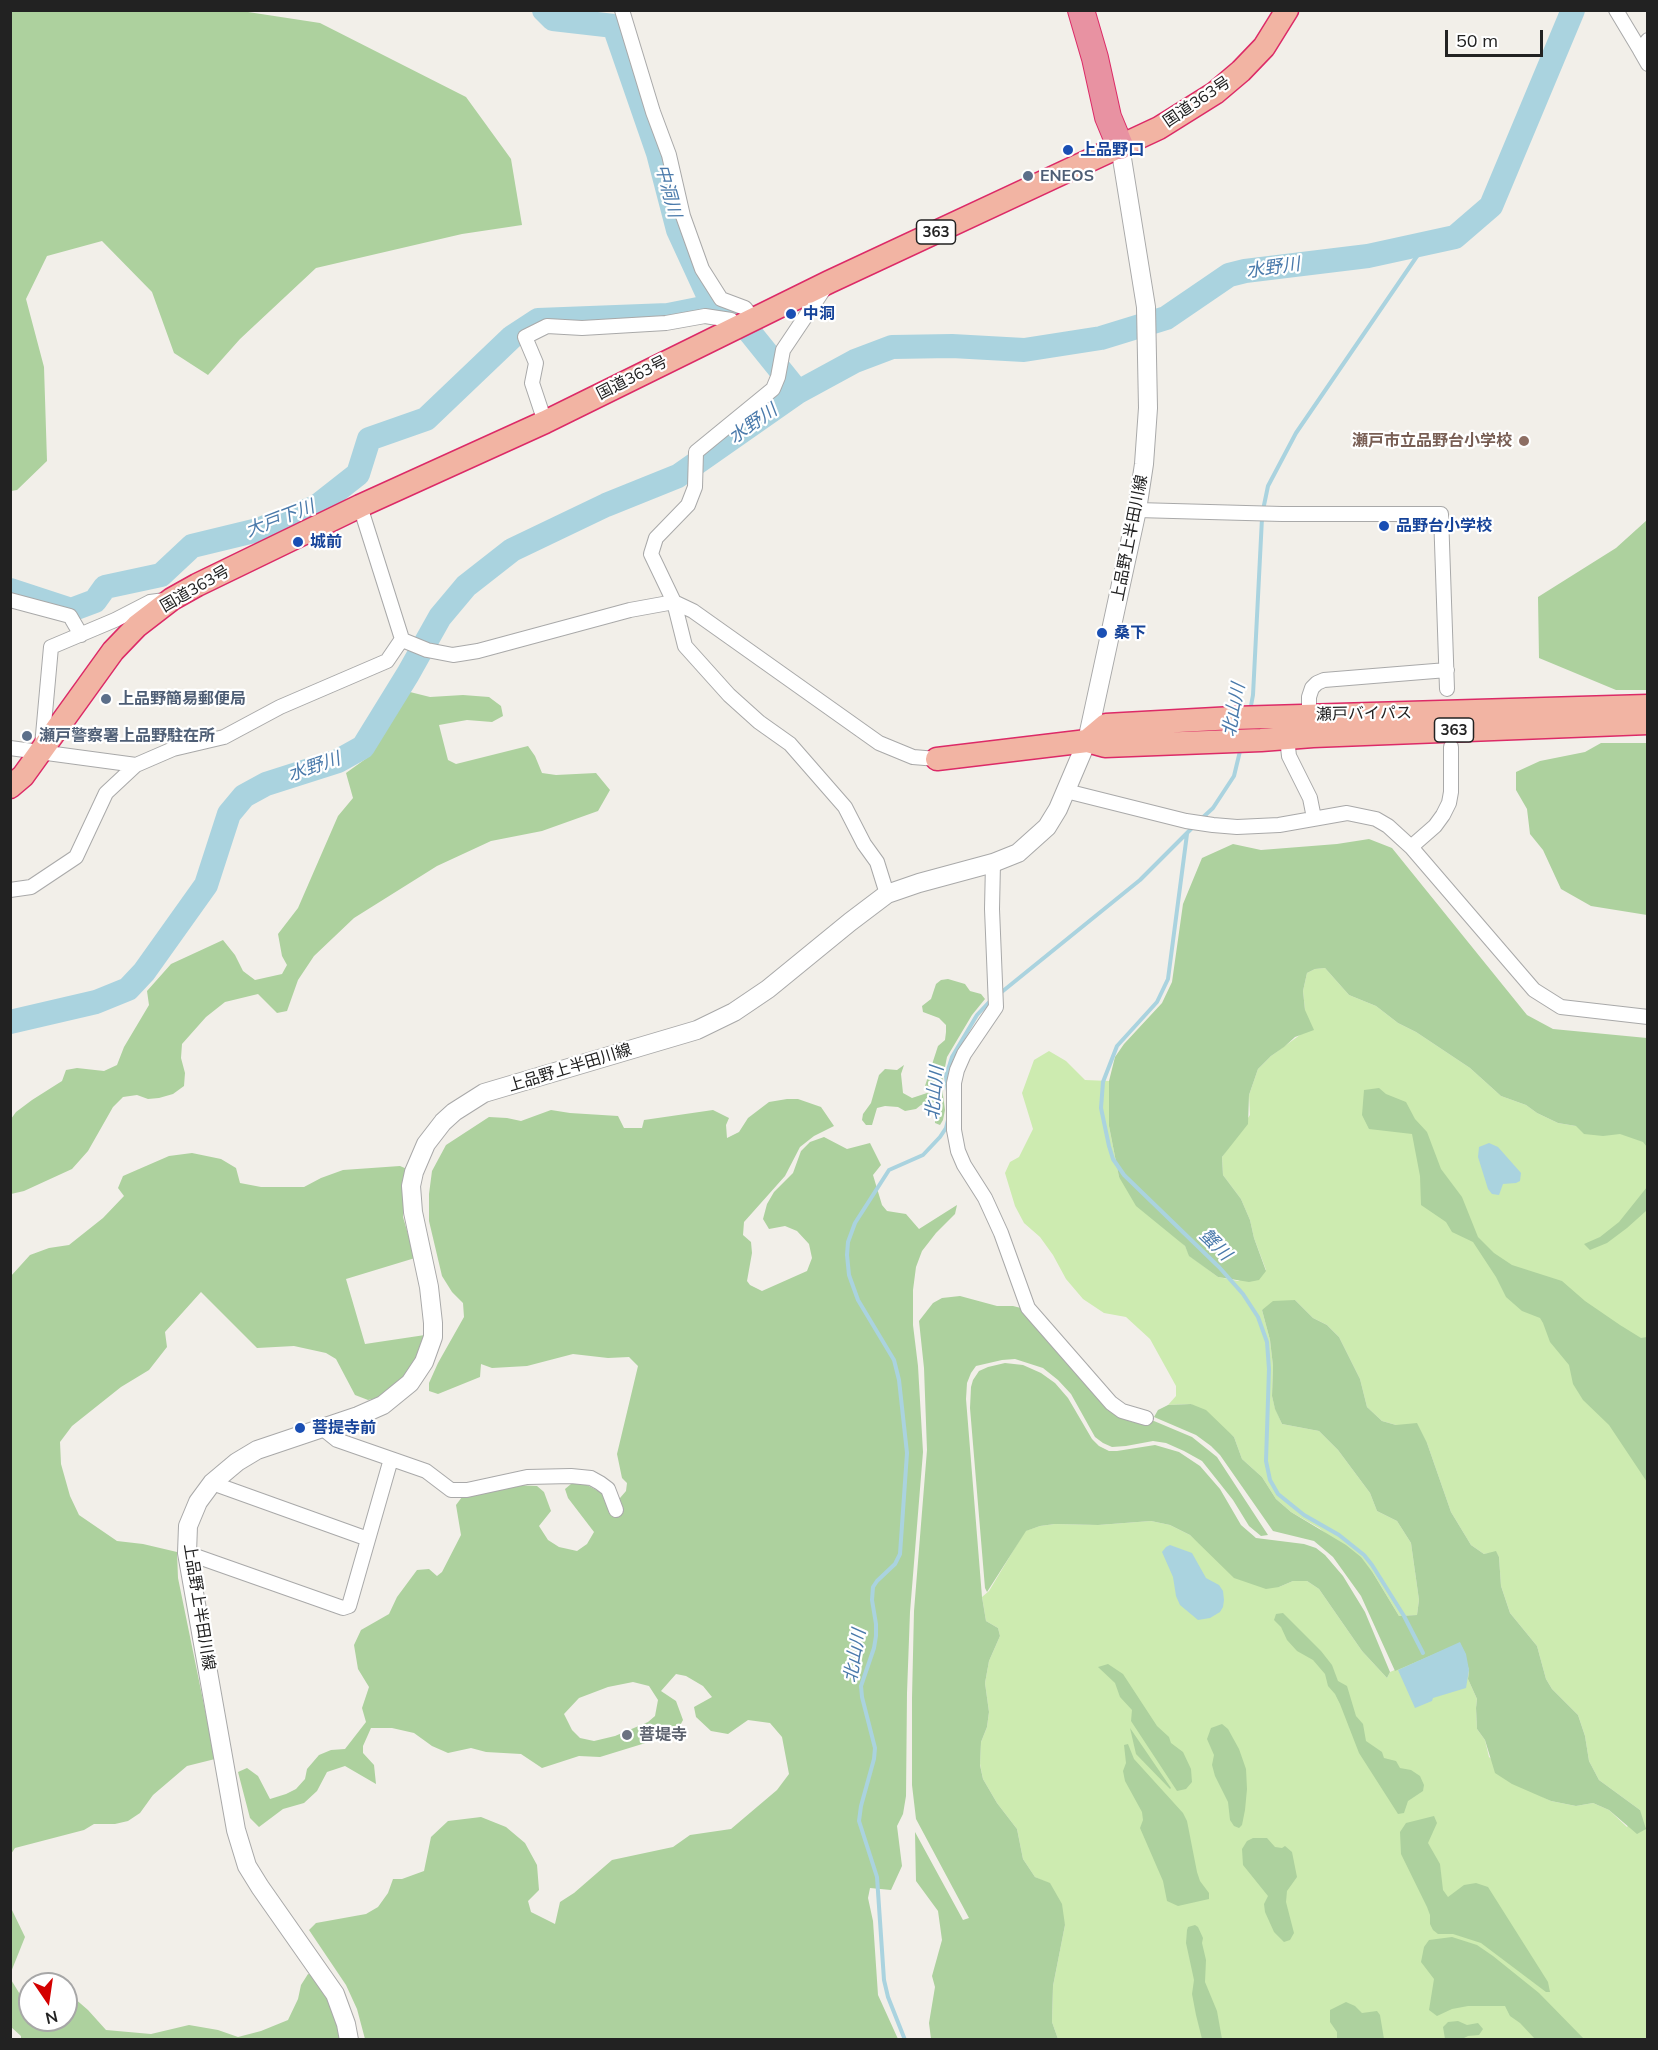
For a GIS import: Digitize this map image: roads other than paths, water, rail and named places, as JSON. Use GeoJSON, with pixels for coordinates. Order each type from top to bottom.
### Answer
{"type":"FeatureCollection","features":[{"type":"Feature","properties":{"kind":"highway"},"geometry":{"type":"LineString","coordinates":[[1081,10],[1095,58],[1108,117],[1120,146]]}},
{"type":"Feature","properties":{"kind":"highway"},"geometry":{"type":"LineString","coordinates":[[1098,10],[1110,54],[1121,112],[1120,146]]}},
{"type":"Feature","properties":{"kind":"highway","name":"国道363号"},"geometry":{"type":"LineString","coordinates":[[10,787],[23,776],[42,751],[112,651],[137,626],[172,599],[360,506],[545,422],[744,322],[1159,128],[1215,93],[1241,71],[1264,46],[1287,10]]}},
{"type":"Feature","properties":{"kind":"highway","name":"瀬戸バイパス"},"geometry":{"type":"LineString","coordinates":[[1087,741],[1106,725],[1233,718],[1647,705]]}},
{"type":"Feature","properties":{"kind":"highway","name":"瀬戸バイパス"},"geometry":{"type":"LineString","coordinates":[[937,759],[1087,741],[1105,746],[1647,723]]}},
{"type":"Feature","properties":{"kind":"street"},"geometry":{"type":"LineString","coordinates":[[545,422],[532,383],[536,363],[525,337],[547,326],[582,328],[666,323],[705,316],[744,322],[745,308],[722,299],[702,269],[683,216],[669,155],[622,10]]}},
{"type":"Feature","properties":{"kind":"street"},"geometry":{"type":"LineString","coordinates":[[1616,10],[1643,45],[1647,64]]}},
{"type":"Feature","properties":{"kind":"street","name":"上品野上半田川線"},"geometry":{"type":"LineString","coordinates":[[349,2040],[335,1994],[247,1866],[236,1830],[187,1553],[188,1526],[198,1502],[212,1484],[237,1462],[257,1450],[358,1416],[382,1405],[410,1383],[424,1362],[433,1337],[432,1309],[413,1212],[411,1186],[420,1156],[443,1122],[454,1112],[484,1093],[697,1030],[734,1012],[768,989],[850,921],[887,894],[993,863],[1018,853],[1041,833],[1059,809],[1087,741],[1137,510],[1145,453],[1148,408],[1146,307],[1120,146]]}},
{"type":"Feature","properties":{"kind":"street"},"geometry":{"type":"LineString","coordinates":[[828,282],[783,350],[773,389],[696,452],[695,487],[688,505],[656,538],[651,554],[674,602],[685,646],[729,695],[797,752],[845,807],[864,844],[877,862],[887,894]]}},
{"type":"Feature","properties":{"kind":"street"},"geometry":{"type":"LineString","coordinates":[[360,506],[404,640],[427,650],[453,655],[478,651],[630,610],[674,602],[693,611],[879,743],[913,757],[937,759]]}},
{"type":"Feature","properties":{"kind":"street"},"geometry":{"type":"LineString","coordinates":[[1137,510],[1282,514],[1441,514],[1447,689]]}},
{"type":"Feature","properties":{"kind":"street"},"geometry":{"type":"LineString","coordinates":[[42,751],[51,647],[150,602],[172,599]]}},
{"type":"Feature","properties":{"kind":"street"},"geometry":{"type":"LineString","coordinates":[[10,600],[70,616],[81,635]]}},
{"type":"Feature","properties":{"kind":"street"},"geometry":{"type":"LineString","coordinates":[[10,890],[31,887],[76,857],[106,794],[136,765],[173,749],[224,737],[280,708],[387,661],[404,640]]}},
{"type":"Feature","properties":{"kind":"street"},"geometry":{"type":"LineString","coordinates":[[1309,716],[1312,688],[1324,680],[1447,670]]}},
{"type":"Feature","properties":{"kind":"street"},"geometry":{"type":"LineString","coordinates":[[1287,738],[1289,756],[1310,798],[1314,818]]}},
{"type":"Feature","properties":{"kind":"street"},"geometry":{"type":"LineString","coordinates":[[1411,847],[1435,826],[1449,803],[1451,747]]}},
{"type":"Feature","properties":{"kind":"street"},"geometry":{"type":"LineString","coordinates":[[10,748],[136,765]]}},
{"type":"Feature","properties":{"kind":"street"},"geometry":{"type":"LineString","coordinates":[[1066,791],[1186,821],[1213,825],[1237,827],[1279,825],[1347,813],[1376,819],[1388,826],[1411,847],[1534,990],[1561,1007],[1647,1017]]}},
{"type":"Feature","properties":{"kind":"street"},"geometry":{"type":"LineString","coordinates":[[993,863],[992,909],[996,1007],[964,1054],[957,1070],[954,1083],[954,1130],[957,1151],[985,1198],[1028,1308],[1111,1403],[1122,1411],[1146,1418]]}},
{"type":"Feature","properties":{"kind":"street"},"geometry":{"type":"LineString","coordinates":[[322,1428],[337,1440],[406,1462],[426,1471],[451,1490],[457,1491],[527,1477],[571,1476],[591,1479],[608,1489],[616,1510]]}},
{"type":"Feature","properties":{"kind":"street"},"geometry":{"type":"LineString","coordinates":[[187,1553],[343,1608],[349,1606],[391,1459]]}},
{"type":"Feature","properties":{"kind":"street"},"geometry":{"type":"LineString","coordinates":[[212,1484],[368,1539]]}},
{"type":"Feature","properties":{"kind":"water"},"geometry":{"type":"Polygon","coordinates":[[[1489,1143],[1498,1147],[1521,1173],[1520,1181],[1503,1184],[1499,1195],[1492,1194],[1488,1189],[1478,1157],[1479,1147],[1489,1143]]]}},
{"type":"Feature","properties":{"kind":"water"},"geometry":{"type":"Polygon","coordinates":[[[1170,1545],[1192,1553],[1206,1578],[1219,1585],[1223,1591],[1224,1600],[1220,1612],[1210,1618],[1198,1620],[1180,1605],[1173,1577],[1162,1552],[1170,1545]]]}},
{"type":"Feature","properties":{"kind":"water"},"geometry":{"type":"Polygon","coordinates":[[[1460,1642],[1466,1654],[1469,1670],[1466,1688],[1433,1698],[1432,1701],[1415,1708],[1398,1670],[1460,1642]]]}},
{"type":"Feature","properties":{"kind":"waterway","name":"中洞川"},"geometry":{"type":"LineString","coordinates":[[544,10],[553,19],[614,26],[658,153],[678,230],[713,306],[736,315],[798,392]]}},
{"type":"Feature","properties":{"kind":"waterway","name":"水野川"},"geometry":{"type":"LineString","coordinates":[[10,1022],[96,1002],[128,989],[144,972],[206,885],[229,814],[244,796],[266,784],[338,761],[363,747],[440,617],[466,586],[512,550],[606,505],[678,476],[798,392],[855,361],[892,347],[952,346],[1024,350],[1101,338],[1166,318],[1229,275],[1368,256],[1455,237],[1491,206],[1573,10]]}},
{"type":"Feature","properties":{"kind":"waterway","name":"北山川"},"geometry":{"type":"LineString","coordinates":[[1263,510],[1268,486],[1296,433],[1426,243]]}},
{"type":"Feature","properties":{"kind":"waterway","name":"大戸下川"},"geometry":{"type":"LineString","coordinates":[[10,590],[71,610],[95,601],[105,587],[161,575],[192,546],[258,530],[316,507],[358,474],[369,439],[426,419],[512,337],[538,320],[668,315],[713,306]]}},
{"type":"Feature","properties":{"kind":"waterway","name":"北山川"},"geometry":{"type":"LineString","coordinates":[[1250,711],[1253,695],[1262,518]]}},
{"type":"Feature","properties":{"kind":"waterway","name":"北山川"},"geometry":{"type":"LineString","coordinates":[[1200,820],[1213,808],[1234,776],[1241,747]]}},
{"type":"Feature","properties":{"kind":"waterway","name":"北山川"},"geometry":{"type":"LineString","coordinates":[[998,995],[1140,880],[1195,825]]}},
{"type":"Feature","properties":{"kind":"waterway","name":"蟹川"},"geometry":{"type":"LineString","coordinates":[[1187,834],[1168,979],[1157,1002],[1117,1046],[1103,1082],[1101,1108],[1109,1146],[1113,1159],[1124,1175],[1219,1267],[1243,1294],[1258,1317],[1267,1342],[1269,1369],[1266,1461],[1270,1480],[1278,1494],[1304,1515],[1339,1535],[1364,1555],[1404,1616],[1423,1653]]}},
{"type":"Feature","properties":{"kind":"waterway","name":"北山川"},"geometry":{"type":"LineString","coordinates":[[948,1092],[946,1076],[952,1057],[977,1015],[992,999]]}},
{"type":"Feature","properties":{"kind":"waterway","name":"北山川"},"geometry":{"type":"LineString","coordinates":[[905,2040],[888,1997],[884,1980],[877,1877],[859,1821],[875,1748],[861,1686],[876,1636],[873,1587],[895,1564],[900,1554],[907,1453],[899,1380],[894,1360],[858,1300],[849,1275],[847,1255],[848,1242],[855,1223],[889,1170],[923,1155],[940,1137],[948,1120]]}},
{"type":"Feature","properties":{"kind":"place","name":"上品野口"},"geometry":{"type":"Point","coordinates":[1068,150]}},
{"type":"Feature","properties":{"kind":"place","name":"ENEOS"},"geometry":{"type":"Point","coordinates":[1028,176]}},
{"type":"Feature","properties":{"kind":"place","name":"中洞"},"geometry":{"type":"Point","coordinates":[791,314]}},
{"type":"Feature","properties":{"kind":"place","name":"瀬戸市立品野台小学校"},"geometry":{"type":"Point","coordinates":[1524,441]}},
{"type":"Feature","properties":{"kind":"place","name":"品野台小学校"},"geometry":{"type":"Point","coordinates":[1384,526]}},
{"type":"Feature","properties":{"kind":"place","name":"城前"},"geometry":{"type":"Point","coordinates":[298,542]}},
{"type":"Feature","properties":{"kind":"place","name":"桑下"},"geometry":{"type":"Point","coordinates":[1102,633]}},
{"type":"Feature","properties":{"kind":"place","name":"上品野簡易郵便局"},"geometry":{"type":"Point","coordinates":[106,699]}},
{"type":"Feature","properties":{"kind":"place","name":"瀬戸警察署上品野駐在所"},"geometry":{"type":"Point","coordinates":[27,736]}},
{"type":"Feature","properties":{"kind":"place","name":"菩提寺前"},"geometry":{"type":"Point","coordinates":[300,1428]}},
{"type":"Feature","properties":{"kind":"place","name":"菩堤寺"},"geometry":{"type":"Point","coordinates":[627,1735]}}]}
